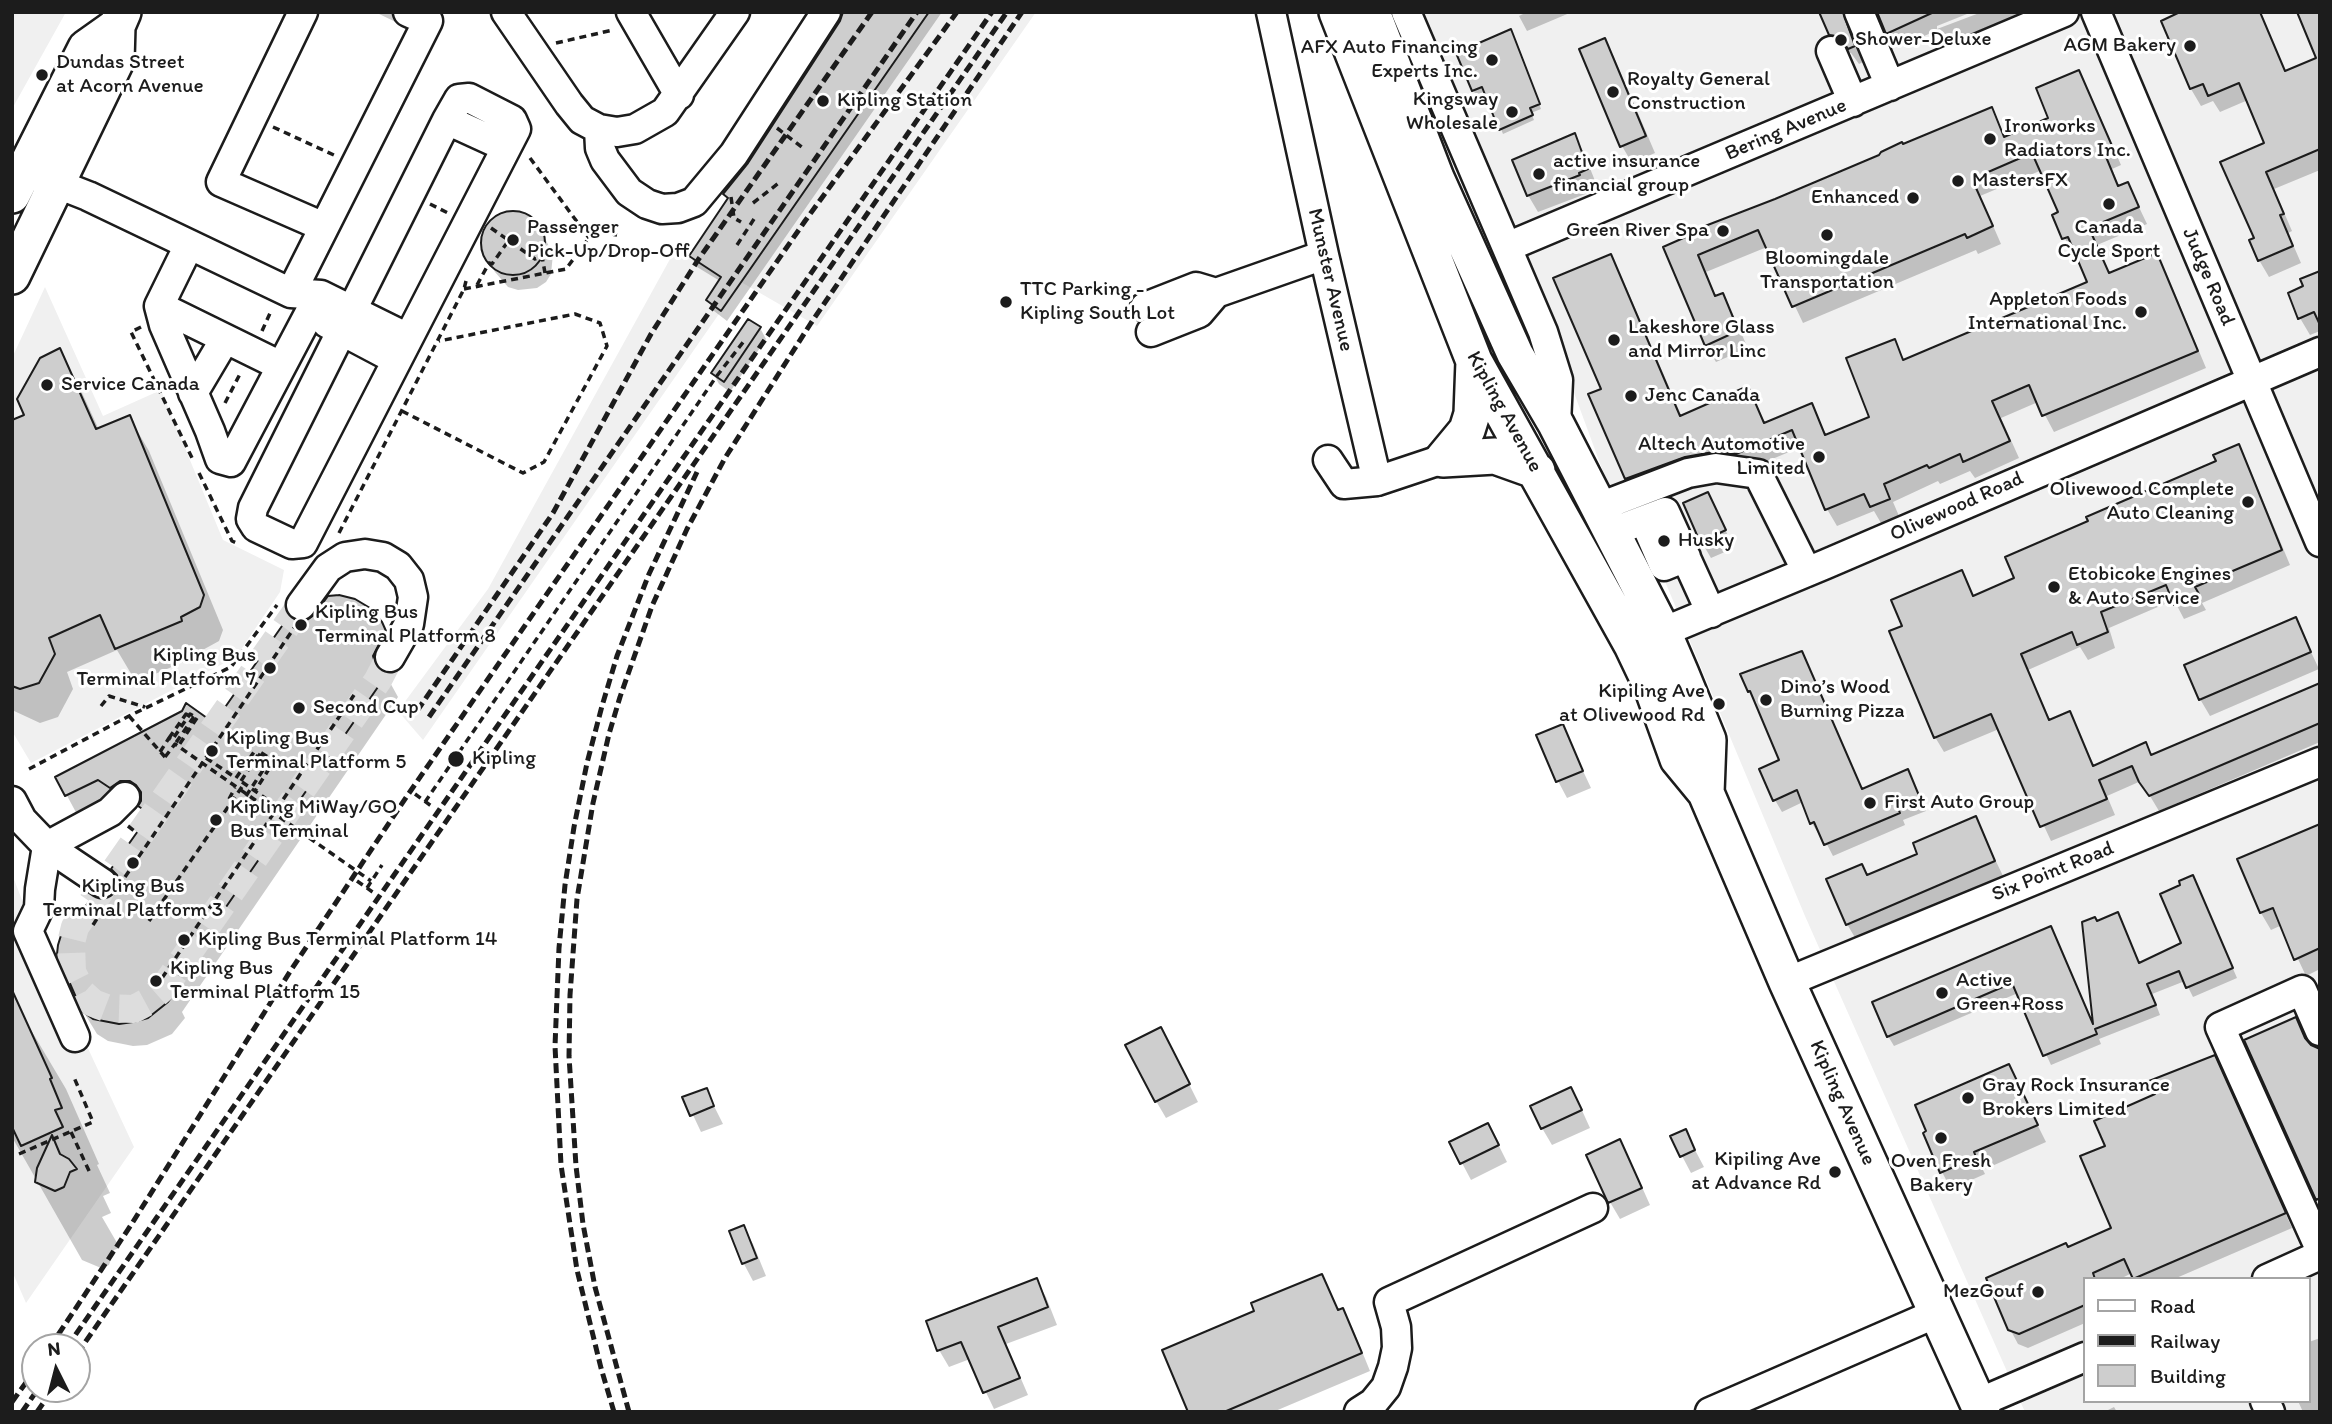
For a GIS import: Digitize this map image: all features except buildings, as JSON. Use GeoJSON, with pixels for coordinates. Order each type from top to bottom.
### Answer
{"type":"FeatureCollection","features":[{"type":"Feature","properties":{"kind":"main road","name":"Kipling Avenue"},"geometry":{"type":"LineString","coordinates":[[1337,12],[1474,362],[1536,471],[1648,639]]}},
{"type":"Feature","properties":{"kind":"main road","name":"Kipling Avenue"},"geometry":{"type":"LineString","coordinates":[[1371,12],[1436,178],[1515,354],[1556,424],[1619,521],[1662,567],[1648,639],[1652,687],[1678,759],[1706,793],[1787,982],[1980,1408]]}},
{"type":"Feature","properties":{"kind":"main road"},"geometry":{"type":"LineString","coordinates":[[12,275],[26,179],[86,48],[120,19]]}},
{"type":"Feature","properties":{"kind":"main road"},"geometry":{"type":"LineString","coordinates":[[1443,459],[1459,441],[1472,414],[1474,362]]}},
{"type":"Feature","properties":{"kind":"main road"},"geometry":{"type":"LineString","coordinates":[[1443,459],[1495,456],[1510,459],[1536,471]]}},
{"type":"Feature","properties":{"kind":"street"},"geometry":{"type":"LineString","coordinates":[[303,12],[221,182],[324,227]]}},
{"type":"Feature","properties":{"kind":"street"},"geometry":{"type":"LineString","coordinates":[[189,245],[159,306],[164,325],[211,431],[220,459],[231,461],[281,366],[324,227],[428,21],[408,12]]}},
{"type":"Feature","properties":{"kind":"street"},"geometry":{"type":"LineString","coordinates":[[506,12],[543,50],[569,104],[582,120],[599,129],[617,132],[635,129],[665,112],[736,12]]}},
{"type":"Feature","properties":{"kind":"street"},"geometry":{"type":"LineString","coordinates":[[599,129],[600,148],[605,160],[629,192],[647,204],[662,209],[678,208],[694,202],[734,154],[825,12]]}},
{"type":"Feature","properties":{"kind":"street","name":"Munster Avenue"},"geometry":{"type":"LineString","coordinates":[[1271,12],[1377,481]]}},
{"type":"Feature","properties":{"kind":"street","name":"Kipling Avenue"},"geometry":{"type":"LineString","coordinates":[[1406,12],[1544,332],[1558,380],[1556,424]]}},
{"type":"Feature","properties":{"kind":"street"},"geometry":{"type":"LineString","coordinates":[[1858,12],[1890,86]]}},
{"type":"Feature","properties":{"kind":"street","name":"Bering Avenue"},"geometry":{"type":"LineString","coordinates":[[1507,247],[2064,12]]}},
{"type":"Feature","properties":{"kind":"street","name":"Judge Road"},"geometry":{"type":"LineString","coordinates":[[2096,12],[2320,542]]}},
{"type":"Feature","properties":{"kind":"street"},"geometry":{"type":"LineString","coordinates":[[635,19],[679,95]]}},
{"type":"Feature","properties":{"kind":"street"},"geometry":{"type":"LineString","coordinates":[[1831,51],[1853,102]]}},
{"type":"Feature","properties":{"kind":"street"},"geometry":{"type":"LineString","coordinates":[[469,98],[512,120],[516,129],[518,153],[402,349],[303,544],[292,544],[256,527],[251,519],[253,508],[459,99],[469,98]]}},
{"type":"Feature","properties":{"kind":"street"},"geometry":{"type":"LineString","coordinates":[[26,179],[88,196],[300,303],[321,295],[348,321],[402,349]]}},
{"type":"Feature","properties":{"kind":"street"},"geometry":{"type":"LineString","coordinates":[[1148,320],[1199,313],[1216,293],[1324,255]]}},
{"type":"Feature","properties":{"kind":"street"},"geometry":{"type":"LineString","coordinates":[[159,306],[281,366]]}},
{"type":"Feature","properties":{"kind":"street"},"geometry":{"type":"LineString","coordinates":[[193,393],[225,339]]}},
{"type":"Feature","properties":{"kind":"street","name":"Olivewood Road"},"geometry":{"type":"LineString","coordinates":[[1648,639],[2320,352]]}},
{"type":"Feature","properties":{"kind":"street"},"geometry":{"type":"LineString","coordinates":[[1328,460],[1344,484],[1377,481],[1443,459]]}},
{"type":"Feature","properties":{"kind":"street"},"geometry":{"type":"LineString","coordinates":[[1711,613],[1662,567],[1665,512],[1619,521],[1615,502],[1688,473],[1716,468],[1758,474],[1807,572]]}},
{"type":"Feature","properties":{"kind":"street"},"geometry":{"type":"LineString","coordinates":[[300,613],[328,568],[345,557],[365,554],[383,557],[398,566],[409,580],[413,597],[409,624],[390,657]]}},
{"type":"Feature","properties":{"kind":"street","name":"Six Point Road"},"geometry":{"type":"LineString","coordinates":[[1787,982],[2320,762]]}},
{"type":"Feature","properties":{"kind":"street"},"geometry":{"type":"LineString","coordinates":[[47,846],[110,812],[125,797]]}},
{"type":"Feature","properties":{"kind":"street"},"geometry":{"type":"LineString","coordinates":[[12,801],[22,820],[47,846],[111,888]]}},
{"type":"Feature","properties":{"kind":"street"},"geometry":{"type":"LineString","coordinates":[[47,846],[39,908],[28,930],[75,1037]]}},
{"type":"Feature","properties":{"kind":"street"},"geometry":{"type":"LineString","coordinates":[[2320,1031],[2302,990],[2220,1027],[2320,1249]]}},
{"type":"Feature","properties":{"kind":"street"},"geometry":{"type":"LineString","coordinates":[[1359,1412],[1373,1403],[1385,1387],[1394,1367],[1396,1327],[1389,1302],[1593,1208]]}},
{"type":"Feature","properties":{"kind":"street"},"geometry":{"type":"LineString","coordinates":[[2271,1277],[2320,1255]]}},
{"type":"Feature","properties":{"kind":"street"},"geometry":{"type":"LineString","coordinates":[[1710,1412],[1937,1313]]}},
{"type":"Feature","properties":{"kind":"street"},"geometry":{"type":"LineString","coordinates":[[1980,1408],[2084,1357]]}},
{"type":"Feature","properties":{"kind":"path"},"geometry":{"type":"LineString","coordinates":[[543,50],[568,39],[604,31],[626,31],[635,19]]}},
{"type":"Feature","properties":{"kind":"path"},"geometry":{"type":"LineString","coordinates":[[777,127],[803,148]]}},
{"type":"Feature","properties":{"kind":"path"},"geometry":{"type":"LineString","coordinates":[[518,153],[589,238]]}},
{"type":"Feature","properties":{"kind":"path"},"geometry":{"type":"LineString","coordinates":[[753,203],[780,182]]}},
{"type":"Feature","properties":{"kind":"path"},"geometry":{"type":"LineString","coordinates":[[731,195],[734,218],[741,222]]}},
{"type":"Feature","properties":{"kind":"path"},"geometry":{"type":"LineString","coordinates":[[737,245],[756,216]]}},
{"type":"Feature","properties":{"kind":"path"},"geometry":{"type":"LineString","coordinates":[[488,226],[535,258],[542,256],[545,273]]}},
{"type":"Feature","properties":{"kind":"path"},"geometry":{"type":"LineString","coordinates":[[464,289],[566,269],[589,238],[600,232],[617,235]]}},
{"type":"Feature","properties":{"kind":"path"},"geometry":{"type":"LineString","coordinates":[[477,286],[489,263],[492,264],[509,240]]}},
{"type":"Feature","properties":{"kind":"path"},"geometry":{"type":"LineString","coordinates":[[402,411],[523,472],[544,462],[607,346],[600,323],[575,314],[438,341]]}},
{"type":"Feature","properties":{"kind":"path"},"geometry":{"type":"LineString","coordinates":[[425,802],[716,377],[744,341]]}},
{"type":"Feature","properties":{"kind":"path"},"geometry":{"type":"LineString","coordinates":[[93,925],[111,888],[206,758],[300,613]]}},
{"type":"Feature","properties":{"kind":"path"},"geometry":{"type":"LineString","coordinates":[[162,978],[354,695]]}},
{"type":"Feature","properties":{"kind":"path"},"geometry":{"type":"LineString","coordinates":[[102,706],[109,696],[147,707]]}},
{"type":"Feature","properties":{"kind":"path"},"geometry":{"type":"LineString","coordinates":[[129,716],[165,757],[177,745],[193,718],[186,714],[160,751]]}},
{"type":"Feature","properties":{"kind":"path"},"geometry":{"type":"LineString","coordinates":[[177,745],[246,796],[371,881]]}},
{"type":"Feature","properties":{"kind":"path"},"geometry":{"type":"LineString","coordinates":[[240,781],[254,752],[269,761],[246,796]]}},
{"type":"Feature","properties":{"kind":"path"},"geometry":{"type":"LineString","coordinates":[[149,920],[260,752],[274,761],[255,791]]}},
{"type":"Feature","properties":{"kind":"path"},"geometry":{"type":"LineString","coordinates":[[206,758],[278,807]]}},
{"type":"Feature","properties":{"kind":"path"},"geometry":{"type":"LineString","coordinates":[[229,799],[236,788]]}},
{"type":"Feature","properties":{"kind":"path"},"geometry":{"type":"LineString","coordinates":[[415,794],[434,808]]}},
{"type":"Feature","properties":{"kind":"path"},"geometry":{"type":"LineString","coordinates":[[367,888],[382,865]]}},
{"type":"Feature","properties":{"kind":"path"},"geometry":{"type":"LineString","coordinates":[[357,881],[374,893]]}},
{"type":"Feature","properties":{"kind":"path"},"geometry":{"type":"LineString","coordinates":[[19,1154],[93,1122],[73,1075]]}},
{"type":"Feature","properties":{"kind":"path"},"geometry":{"type":"LineString","coordinates":[[71,1132],[90,1174]]}},
{"type":"Feature","properties":{"kind":"shaded area"},"geometry":{"type":"Polygon","coordinates":[[[12,12],[66,12],[12,109],[12,12]]]}},
{"type":"Feature","properties":{"kind":"shaded area"},"geometry":{"type":"Polygon","coordinates":[[[929,12],[1036,12],[817,326],[741,282],[929,12]]]}},
{"type":"Feature","properties":{"kind":"shaded area"},"geometry":{"type":"Polygon","coordinates":[[[1419,12],[2320,12],[2320,1412],[2025,1412],[1805,916],[1664,579],[1605,477],[1498,186],[1419,12]]]}},
{"type":"Feature","properties":{"kind":"shaded area"},"geometry":{"type":"Polygon","coordinates":[[[675,250],[698,260],[721,277],[706,300],[721,311],[423,740],[398,711],[488,589],[675,250]]]}},
{"type":"Feature","properties":{"kind":"shaded area"},"geometry":{"type":"Polygon","coordinates":[[[45,287],[103,416],[161,390],[223,540],[284,570],[280,592],[236,657],[31,763],[12,731],[12,358],[45,287]]]}},
{"type":"Feature","properties":{"kind":"shaded area"},"geometry":{"type":"Polygon","coordinates":[[[12,874],[37,939],[134,1147],[26,1303],[12,1271],[12,874]]]}},
{"type":"Feature","properties":{"kind":"tunnel"},"geometry":{"type":"LineString","coordinates":[[301,605],[75,927],[71,943],[72,972],[83,994],[93,1003],[106,1008],[134,1009],[147,1002],[165,986],[378,680],[390,657]]}},
{"type":"Feature","properties":{"kind":"railway"},"geometry":{"type":"LineString","coordinates":[[417,711],[553,513],[651,334],[698,260],[872,12]]}},
{"type":"Feature","properties":{"kind":"railway"},"geometry":{"type":"LineString","coordinates":[[429,717],[917,12]]}},
{"type":"Feature","properties":{"kind":"railway"},"geometry":{"type":"LineString","coordinates":[[59,1333],[131,1225],[291,970],[407,796],[805,221],[957,12]]}},
{"type":"Feature","properties":{"kind":"railway"},"geometry":{"type":"LineString","coordinates":[[77,1333],[992,12]]}},
{"type":"Feature","properties":{"kind":"railway"},"geometry":{"type":"LineString","coordinates":[[91,1334],[1007,12]]}},
{"type":"Feature","properties":{"kind":"railway"},"geometry":{"type":"LineString","coordinates":[[629,1412],[595,1287],[583,1224],[576,1166],[569,1056],[570,995],[577,899],[593,803],[609,734],[652,606],[687,529],[725,458],[811,323],[1022,12]]}},
{"type":"Feature","properties":{"kind":"railway"},"geometry":{"type":"LineString","coordinates":[[614,1412],[577,1270],[561,1165],[555,1046],[559,948],[574,827],[602,706],[617,656],[649,574],[697,472]]}},
{"type":"Feature","properties":{"kind":"railway"},"geometry":{"type":"LineString","coordinates":[[12,1402],[21,1389]]}},
{"type":"Feature","properties":{"kind":"railway"},"geometry":{"type":"LineString","coordinates":[[22,1412],[28,1403]]}},
{"type":"Feature","properties":{"kind":"railway"},"geometry":{"type":"LineString","coordinates":[[37,1412],[43,1403]]}},
{"type":"Feature","properties":{"kind":"place","name":"Shower-Deluxe"},"geometry":{"type":"Point","coordinates":[1841,40]}},
{"type":"Feature","properties":{"kind":"place","name":"AGM Bakery"},"geometry":{"type":"Point","coordinates":[2190,46]}},
{"type":"Feature","properties":{"kind":"place","name":"AFX Auto Financing Experts Inc."},"geometry":{"type":"Point","coordinates":[1492,60]}},
{"type":"Feature","properties":{"kind":"place","name":"Dundas Street at Acorn Avenue"},"geometry":{"type":"Point","coordinates":[42,75]}},
{"type":"Feature","properties":{"kind":"place","name":"Royalty General Construction"},"geometry":{"type":"Point","coordinates":[1613,92]}},
{"type":"Feature","properties":{"kind":"place","name":"Kipling Station"},"geometry":{"type":"Point","coordinates":[823,101]}},
{"type":"Feature","properties":{"kind":"place","name":"Kingsway Wholesale"},"geometry":{"type":"Point","coordinates":[1512,112]}},
{"type":"Feature","properties":{"kind":"place","name":"Ironworks Radiators Inc."},"geometry":{"type":"Point","coordinates":[1990,139]}},
{"type":"Feature","properties":{"kind":"place","name":"active insurance financial group"},"geometry":{"type":"Point","coordinates":[1539,174]}},
{"type":"Feature","properties":{"kind":"place","name":"MastersFX"},"geometry":{"type":"Point","coordinates":[1958,181]}},
{"type":"Feature","properties":{"kind":"place","name":"Enhanced"},"geometry":{"type":"Point","coordinates":[1913,198]}},
{"type":"Feature","properties":{"kind":"place","name":"Canada Cycle Sport"},"geometry":{"type":"Point","coordinates":[2109,204]}},
{"type":"Feature","properties":{"kind":"place","name":"Green River Spa"},"geometry":{"type":"Point","coordinates":[1723,231]}},
{"type":"Feature","properties":{"kind":"place","name":"Bloomingdale Transportation"},"geometry":{"type":"Point","coordinates":[1827,235]}},
{"type":"Feature","properties":{"kind":"place","name":"Passenger Pick-Up/Drop-Off"},"geometry":{"type":"Point","coordinates":[513,240]}},
{"type":"Feature","properties":{"kind":"place","name":"TTC Parking - Kipling South Lot"},"geometry":{"type":"Point","coordinates":[1006,302]}},
{"type":"Feature","properties":{"kind":"place","name":"Appleton Foods International Inc."},"geometry":{"type":"Point","coordinates":[2141,312]}},
{"type":"Feature","properties":{"kind":"place","name":"Lakeshore Glass and Mirror Linc"},"geometry":{"type":"Point","coordinates":[1614,340]}},
{"type":"Feature","properties":{"kind":"place","name":"Service Canada"},"geometry":{"type":"Point","coordinates":[47,385]}},
{"type":"Feature","properties":{"kind":"place","name":"Jenc Canada"},"geometry":{"type":"Point","coordinates":[1631,396]}},
{"type":"Feature","properties":{"kind":"place","name":"Altech Automotive Limited"},"geometry":{"type":"Point","coordinates":[1819,457]}},
{"type":"Feature","properties":{"kind":"place","name":"Olivewood Complete Auto Cleaning"},"geometry":{"type":"Point","coordinates":[2248,502]}},
{"type":"Feature","properties":{"kind":"place","name":"Husky"},"geometry":{"type":"Point","coordinates":[1664,541]}},
{"type":"Feature","properties":{"kind":"place","name":"Etobicoke Engines & Auto Service"},"geometry":{"type":"Point","coordinates":[2054,587]}},
{"type":"Feature","properties":{"kind":"place","name":"Kipling Bus Terminal Platform 8"},"geometry":{"type":"Point","coordinates":[301,625]}},
{"type":"Feature","properties":{"kind":"place","name":"Kipling Bus Terminal Platform 7"},"geometry":{"type":"Point","coordinates":[270,668]}},
{"type":"Feature","properties":{"kind":"place","name":"Dino’s Wood Burning Pizza"},"geometry":{"type":"Point","coordinates":[1766,700]}},
{"type":"Feature","properties":{"kind":"place","name":"Kipiling Ave at Olivewood Rd"},"geometry":{"type":"Point","coordinates":[1719,704]}},
{"type":"Feature","properties":{"kind":"place","name":"Second Cup"},"geometry":{"type":"Point","coordinates":[299,708]}},
{"type":"Feature","properties":{"kind":"place","name":"Kipling Bus Terminal Platform 5"},"geometry":{"type":"Point","coordinates":[212,751]}},
{"type":"Feature","properties":{"kind":"place","name":"Kipling"},"geometry":{"type":"Point","coordinates":[456,759]}},
{"type":"Feature","properties":{"kind":"place","name":"First Auto Group"},"geometry":{"type":"Point","coordinates":[1870,803]}},
{"type":"Feature","properties":{"kind":"place","name":"Kipling MiWay/GO Bus Terminal"},"geometry":{"type":"Point","coordinates":[216,820]}},
{"type":"Feature","properties":{"kind":"place","name":"Kipling Bus Terminal Platform 3"},"geometry":{"type":"Point","coordinates":[133,863]}},
{"type":"Feature","properties":{"kind":"place","name":"Kipling Bus Terminal Platform 14"},"geometry":{"type":"Point","coordinates":[184,940]}},
{"type":"Feature","properties":{"kind":"place","name":"Kipling Bus Terminal Platform 15"},"geometry":{"type":"Point","coordinates":[156,981]}},
{"type":"Feature","properties":{"kind":"place","name":"Active Green+Ross"},"geometry":{"type":"Point","coordinates":[1942,993]}},
{"type":"Feature","properties":{"kind":"place","name":"Gray Rock Insurance Brokers Limited"},"geometry":{"type":"Point","coordinates":[1968,1098]}},
{"type":"Feature","properties":{"kind":"place","name":"Oven Fresh Bakery"},"geometry":{"type":"Point","coordinates":[1941,1138]}},
{"type":"Feature","properties":{"kind":"place","name":"Kipiling Ave at Advance Rd"},"geometry":{"type":"Point","coordinates":[1835,1172]}},
{"type":"Feature","properties":{"kind":"place","name":"MezGouf"},"geometry":{"type":"Point","coordinates":[2038,1292]}}]}
